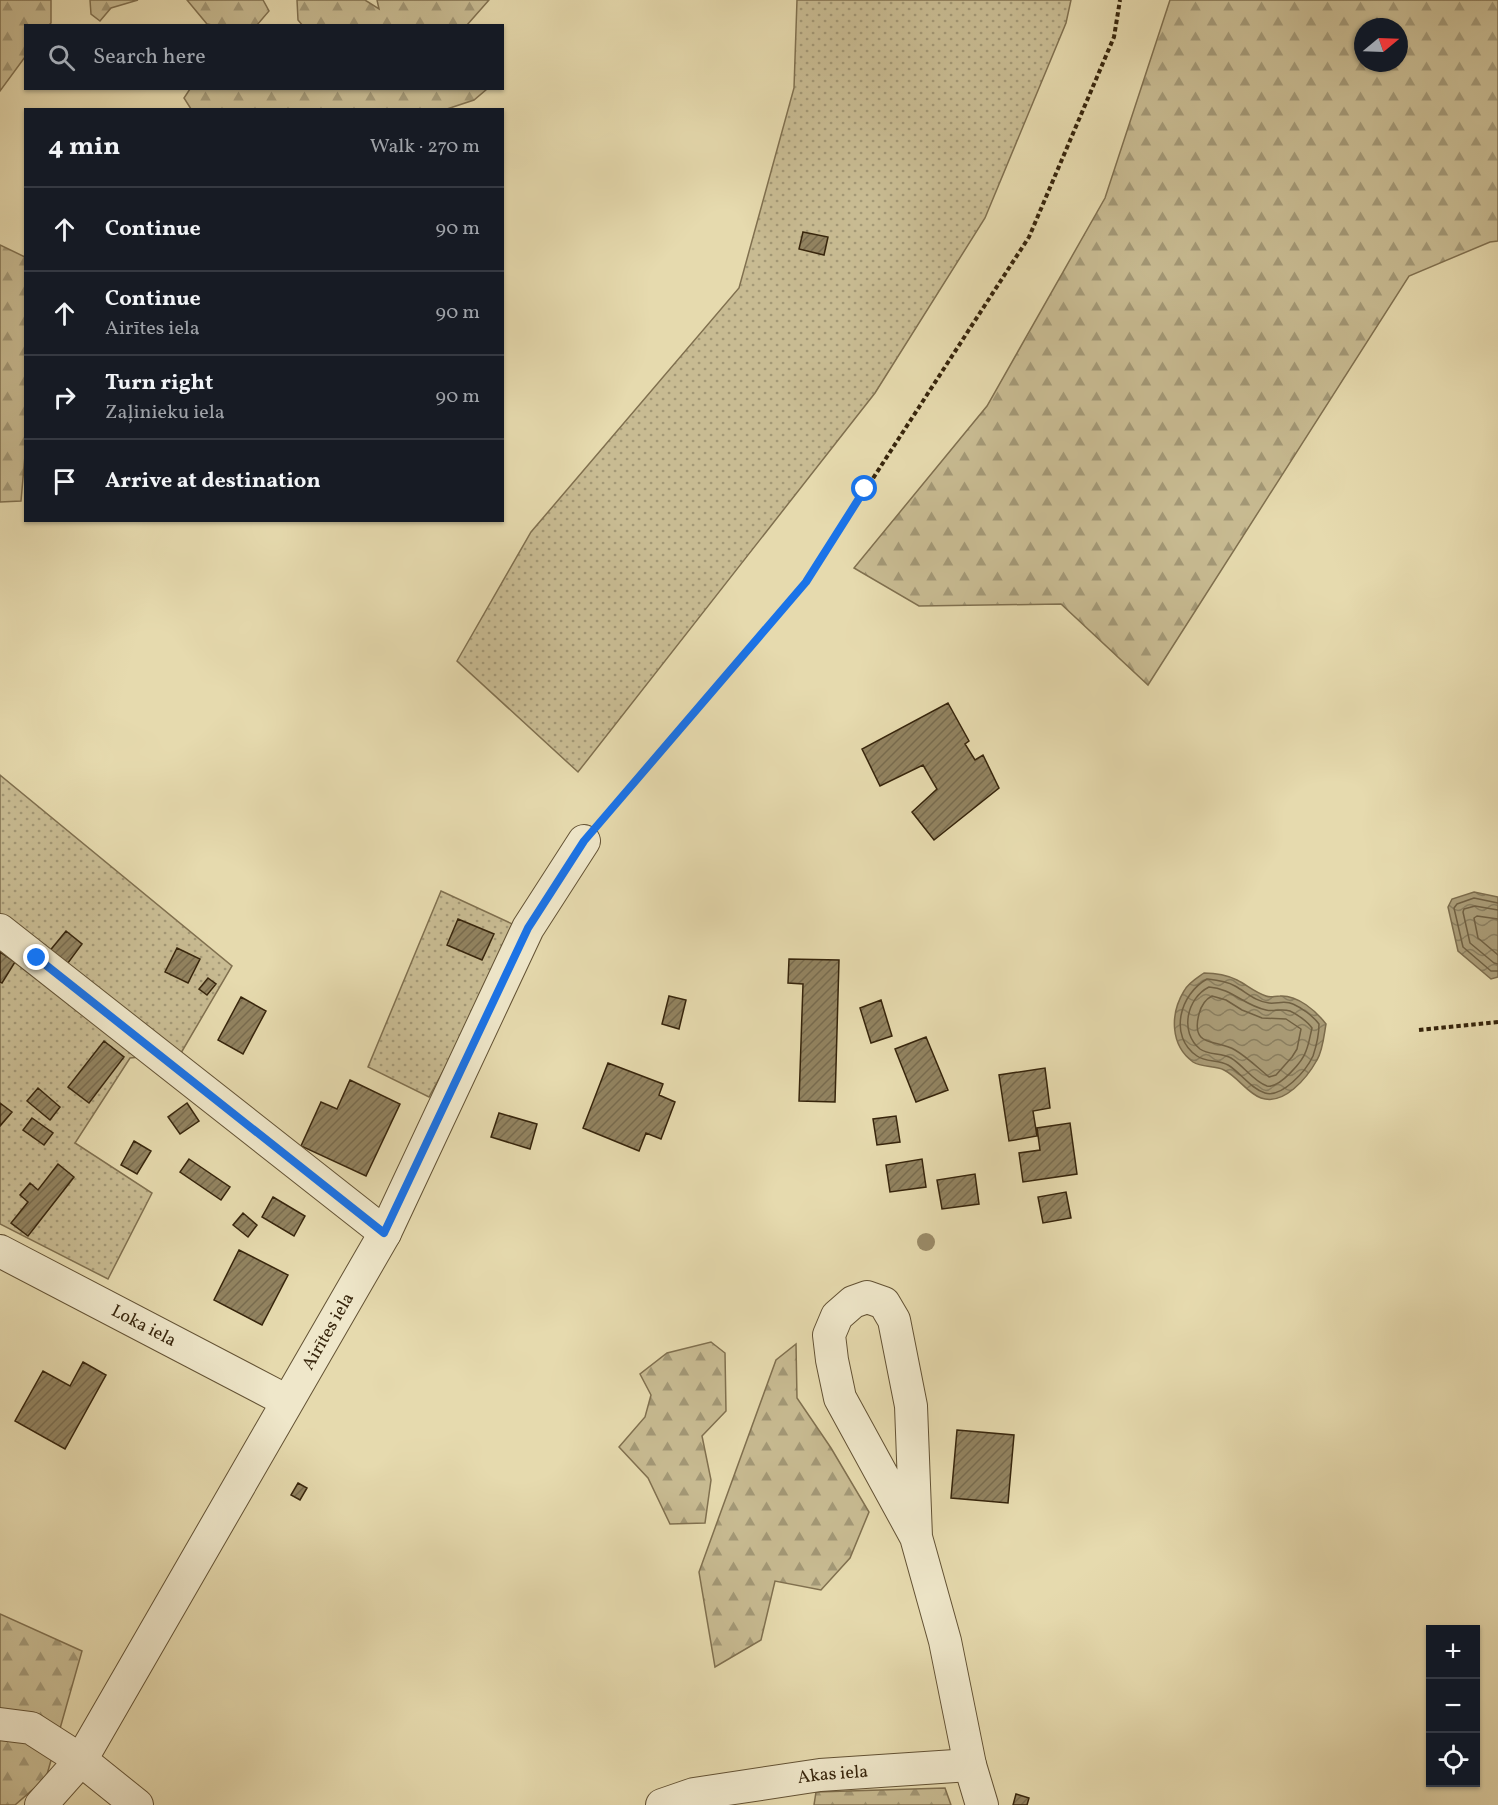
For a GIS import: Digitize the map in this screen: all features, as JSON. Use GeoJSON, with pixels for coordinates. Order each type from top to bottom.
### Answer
{"type":"FeatureCollection","features":[{"type":"Feature","properties":{"kind":"street","name":"Airītes iela"},"geometry":{"type":"LineString","coordinates":[[41,1805],[81,1760],[384,1233],[528,928],[584,841]]}},
{"type":"Feature","properties":{"kind":"street"},"geometry":{"type":"LineString","coordinates":[[0,930],[384,1233]]}},
{"type":"Feature","properties":{"kind":"street","name":"Loka iela"},"geometry":{"type":"LineString","coordinates":[[0,1251],[287,1401]]}},
{"type":"Feature","properties":{"kind":"street"},"geometry":{"type":"LineString","coordinates":[[916,1537],[911,1406],[894,1320],[884,1303],[867,1297],[853,1302],[837,1316],[829,1335],[840,1398],[916,1537],[945,1641],[970,1765],[982,1805]]}},
{"type":"Feature","properties":{"kind":"street"},"geometry":{"type":"LineString","coordinates":[[0,1724],[31,1728],[81,1760],[137,1805]]}},
{"type":"Feature","properties":{"kind":"street","name":"Akas iela"},"geometry":{"type":"LineString","coordinates":[[662,1805],[694,1794],[820,1775],[970,1765]]}},
{"type":"Feature","properties":{"kind":"path"},"geometry":{"type":"LineString","coordinates":[[584,841],[806,582],[1029,237],[1114,38],[1120,0]]}},
{"type":"Feature","properties":{"kind":"path"},"geometry":{"type":"LineString","coordinates":[[1419,1030],[1498,1022]]}},
{"type":"Feature","properties":{"kind":"green space"},"geometry":{"type":"Polygon","coordinates":[[[0,0],[51,0],[50,24],[24,24],[24,58],[0,91],[0,0]]]}},
{"type":"Feature","properties":{"kind":"green space"},"geometry":{"type":"Polygon","coordinates":[[[90,0],[138,0],[111,8],[100,21],[91,14],[90,0]]]}},
{"type":"Feature","properties":{"kind":"green space"},"geometry":{"type":"Polygon","coordinates":[[[187,0],[263,0],[269,11],[258,24],[207,24],[187,0]]]}},
{"type":"Feature","properties":{"kind":"green space"},"geometry":{"type":"Polygon","coordinates":[[[297,0],[365,0],[379,9],[377,0],[489,0],[468,24],[301,24],[298,20],[297,0]]]}},
{"type":"Feature","properties":{"kind":"green space"},"geometry":{"type":"Polygon","coordinates":[[[797,0],[1071,0],[1066,23],[985,218],[875,393],[578,772],[457,661],[531,532],[739,288],[794,88],[797,0]]]}},
{"type":"Feature","properties":{"kind":"green space"},"geometry":{"type":"Polygon","coordinates":[[[1170,0],[1498,0],[1498,241],[1490,242],[1409,276],[1148,685],[1061,604],[919,606],[854,568],[987,406],[1105,198],[1170,0]]]}},
{"type":"Feature","properties":{"kind":"green space"},"geometry":{"type":"Polygon","coordinates":[[[189,90],[486,90],[474,100],[450,108],[190,108],[184,98],[189,90]]]}},
{"type":"Feature","properties":{"kind":"green space"},"geometry":{"type":"Polygon","coordinates":[[[0,245],[24,257],[24,467],[21,501],[0,502],[0,245]]]}},
{"type":"Feature","properties":{"kind":"green space"},"geometry":{"type":"Polygon","coordinates":[[[0,775],[232,966],[181,1053],[130,1058],[75,1143],[152,1193],[108,1279],[0,1224],[0,775]]]}},
{"type":"Feature","properties":{"kind":"green space"},"geometry":{"type":"Polygon","coordinates":[[[441,891],[521,928],[429,1097],[368,1067],[441,891]]]}},
{"type":"Feature","properties":{"kind":"green space"},"geometry":{"type":"Polygon","coordinates":[[[711,1342],[725,1353],[726,1411],[702,1436],[711,1480],[705,1523],[670,1524],[648,1478],[619,1447],[645,1417],[651,1395],[640,1374],[667,1353],[711,1342]]]}},
{"type":"Feature","properties":{"kind":"green space"},"geometry":{"type":"Polygon","coordinates":[[[796,1344],[797,1398],[831,1448],[869,1512],[850,1558],[821,1590],[775,1581],[761,1640],[715,1667],[699,1572],[776,1360],[796,1344]]]}},
{"type":"Feature","properties":{"kind":"green space"},"geometry":{"type":"Polygon","coordinates":[[[0,1614],[82,1651],[46,1778],[15,1805],[0,1805],[0,1614]]]}},
{"type":"Feature","properties":{"kind":"green space"},"geometry":{"type":"Polygon","coordinates":[[[945,1788],[951,1805],[814,1805],[816,1792],[945,1788]]]}},
{"type":"Feature","properties":{"kind":"water"},"geometry":{"type":"Polygon","coordinates":[[[1474,892],[1498,897],[1498,977],[1491,979],[1458,951],[1448,907],[1452,899],[1474,892]]]}},
{"type":"Feature","properties":{"kind":"water"},"geometry":{"type":"Polygon","coordinates":[[[1204,973],[1229,977],[1268,997],[1293,998],[1312,1009],[1326,1024],[1319,1056],[1307,1075],[1294,1089],[1278,1098],[1261,1098],[1224,1070],[1197,1064],[1185,1055],[1176,1038],[1176,1009],[1186,988],[1204,973]]]}},
{"type":"Feature","properties":{"kind":"building"},"geometry":{"type":"Polygon","coordinates":[[[803,232],[828,237],[824,255],[799,249],[803,232]]]}},
{"type":"Feature","properties":{"kind":"building"},"geometry":{"type":"Polygon","coordinates":[[[948,703],[969,741],[965,744],[975,760],[983,755],[999,788],[934,840],[912,812],[937,789],[923,765],[880,786],[862,749],[948,703]]]}},
{"type":"Feature","properties":{"kind":"building"},"geometry":{"type":"Polygon","coordinates":[[[458,919],[494,934],[482,960],[447,945],[458,919]]]}},
{"type":"Feature","properties":{"kind":"building"},"geometry":{"type":"Polygon","coordinates":[[[66,931],[82,944],[65,967],[48,953],[66,931]]]}},
{"type":"Feature","properties":{"kind":"building"},"geometry":{"type":"Polygon","coordinates":[[[177,948],[200,959],[188,983],[165,972],[177,948]]]}},
{"type":"Feature","properties":{"kind":"building"},"geometry":{"type":"Polygon","coordinates":[[[0,952],[15,962],[2,983],[0,982],[0,952]]]}},
{"type":"Feature","properties":{"kind":"building"},"geometry":{"type":"Polygon","coordinates":[[[789,959],[839,960],[835,1102],[799,1101],[803,984],[788,983],[789,959]]]}},
{"type":"Feature","properties":{"kind":"building"},"geometry":{"type":"Polygon","coordinates":[[[208,978],[216,984],[207,995],[199,989],[208,978]]]}},
{"type":"Feature","properties":{"kind":"building"},"geometry":{"type":"Polygon","coordinates":[[[669,996],[686,1000],[679,1029],[662,1024],[669,996]]]}},
{"type":"Feature","properties":{"kind":"building"},"geometry":{"type":"Polygon","coordinates":[[[241,997],[266,1011],[243,1054],[218,1040],[241,997]]]}},
{"type":"Feature","properties":{"kind":"building"},"geometry":{"type":"Polygon","coordinates":[[[881,1000],[892,1036],[871,1043],[860,1008],[881,1000]]]}},
{"type":"Feature","properties":{"kind":"building"},"geometry":{"type":"Polygon","coordinates":[[[926,1037],[948,1090],[916,1102],[895,1049],[926,1037]]]}},
{"type":"Feature","properties":{"kind":"building"},"geometry":{"type":"Polygon","coordinates":[[[104,1041],[124,1057],[89,1103],[68,1087],[104,1041]]]}},
{"type":"Feature","properties":{"kind":"building"},"geometry":{"type":"Polygon","coordinates":[[[608,1063],[663,1084],[659,1095],[675,1102],[661,1139],[646,1133],[639,1151],[583,1128],[608,1063]]]}},
{"type":"Feature","properties":{"kind":"building"},"geometry":{"type":"Polygon","coordinates":[[[1045,1068],[1050,1108],[1033,1111],[1037,1136],[1009,1141],[999,1075],[1045,1068]]]}},
{"type":"Feature","properties":{"kind":"building"},"geometry":{"type":"Polygon","coordinates":[[[350,1080],[400,1104],[366,1176],[301,1146],[321,1102],[337,1109],[350,1080]]]}},
{"type":"Feature","properties":{"kind":"building"},"geometry":{"type":"Polygon","coordinates":[[[38,1088],[60,1107],[50,1120],[27,1101],[38,1088]]]}},
{"type":"Feature","properties":{"kind":"building"},"geometry":{"type":"Polygon","coordinates":[[[0,1103],[12,1112],[0,1126],[0,1103]]]}},
{"type":"Feature","properties":{"kind":"building"},"geometry":{"type":"Polygon","coordinates":[[[187,1103],[199,1121],[180,1134],[168,1117],[187,1103]]]}},
{"type":"Feature","properties":{"kind":"building"},"geometry":{"type":"Polygon","coordinates":[[[499,1113],[537,1124],[530,1149],[491,1137],[499,1113]]]}},
{"type":"Feature","properties":{"kind":"building"},"geometry":{"type":"Polygon","coordinates":[[[896,1116],[900,1142],[877,1145],[873,1119],[896,1116]]]}},
{"type":"Feature","properties":{"kind":"building"},"geometry":{"type":"Polygon","coordinates":[[[32,1118],[53,1133],[44,1145],[23,1130],[32,1118]]]}},
{"type":"Feature","properties":{"kind":"building"},"geometry":{"type":"Polygon","coordinates":[[[1070,1123],[1077,1174],[1023,1182],[1019,1153],[1040,1150],[1037,1128],[1070,1123]]]}},
{"type":"Feature","properties":{"kind":"building"},"geometry":{"type":"Polygon","coordinates":[[[134,1141],[151,1151],[137,1174],[121,1165],[134,1141]]]}},
{"type":"Feature","properties":{"kind":"building"},"geometry":{"type":"Polygon","coordinates":[[[189,1159],[230,1187],[221,1200],[180,1172],[189,1159]]]}},
{"type":"Feature","properties":{"kind":"building"},"geometry":{"type":"Polygon","coordinates":[[[922,1159],[926,1187],[890,1192],[886,1165],[922,1159]]]}},
{"type":"Feature","properties":{"kind":"building"},"geometry":{"type":"Polygon","coordinates":[[[58,1164],[74,1177],[28,1236],[11,1223],[28,1202],[20,1195],[30,1183],[38,1190],[58,1164]]]}},
{"type":"Feature","properties":{"kind":"building"},"geometry":{"type":"Polygon","coordinates":[[[975,1174],[979,1204],[942,1209],[937,1180],[975,1174]]]}},
{"type":"Feature","properties":{"kind":"building"},"geometry":{"type":"Polygon","coordinates":[[[1066,1192],[1071,1218],[1043,1223],[1038,1197],[1066,1192]]]}},
{"type":"Feature","properties":{"kind":"building"},"geometry":{"type":"Polygon","coordinates":[[[273,1197],[305,1216],[294,1236],[262,1217],[273,1197]]]}},
{"type":"Feature","properties":{"kind":"building"},"geometry":{"type":"Polygon","coordinates":[[[243,1213],[257,1225],[248,1237],[233,1225],[243,1213]]]}},
{"type":"Feature","properties":{"kind":"building"},"geometry":{"type":"Polygon","coordinates":[[[239,1250],[288,1275],[262,1325],[214,1300],[239,1250]]]}},
{"type":"Feature","properties":{"kind":"building"},"geometry":{"type":"Polygon","coordinates":[[[83,1362],[106,1375],[65,1449],[15,1421],[43,1371],[70,1386],[83,1362]]]}},
{"type":"Feature","properties":{"kind":"building"},"geometry":{"type":"Polygon","coordinates":[[[957,1430],[1014,1435],[1008,1503],[951,1498],[957,1430]]]}},
{"type":"Feature","properties":{"kind":"building"},"geometry":{"type":"Polygon","coordinates":[[[298,1483],[307,1488],[300,1500],[291,1495],[298,1483]]]}},
{"type":"Feature","properties":{"kind":"building"},"geometry":{"type":"Polygon","coordinates":[[[1016,1794],[1029,1798],[1027,1805],[1013,1805],[1016,1794]]]}},
{"type":"Feature","properties":{"kind":"route"},"geometry":{"type":"LineString","coordinates":[[37,958],[384,1233],[528,928],[584,841],[806,582],[865,489]]}}]}
